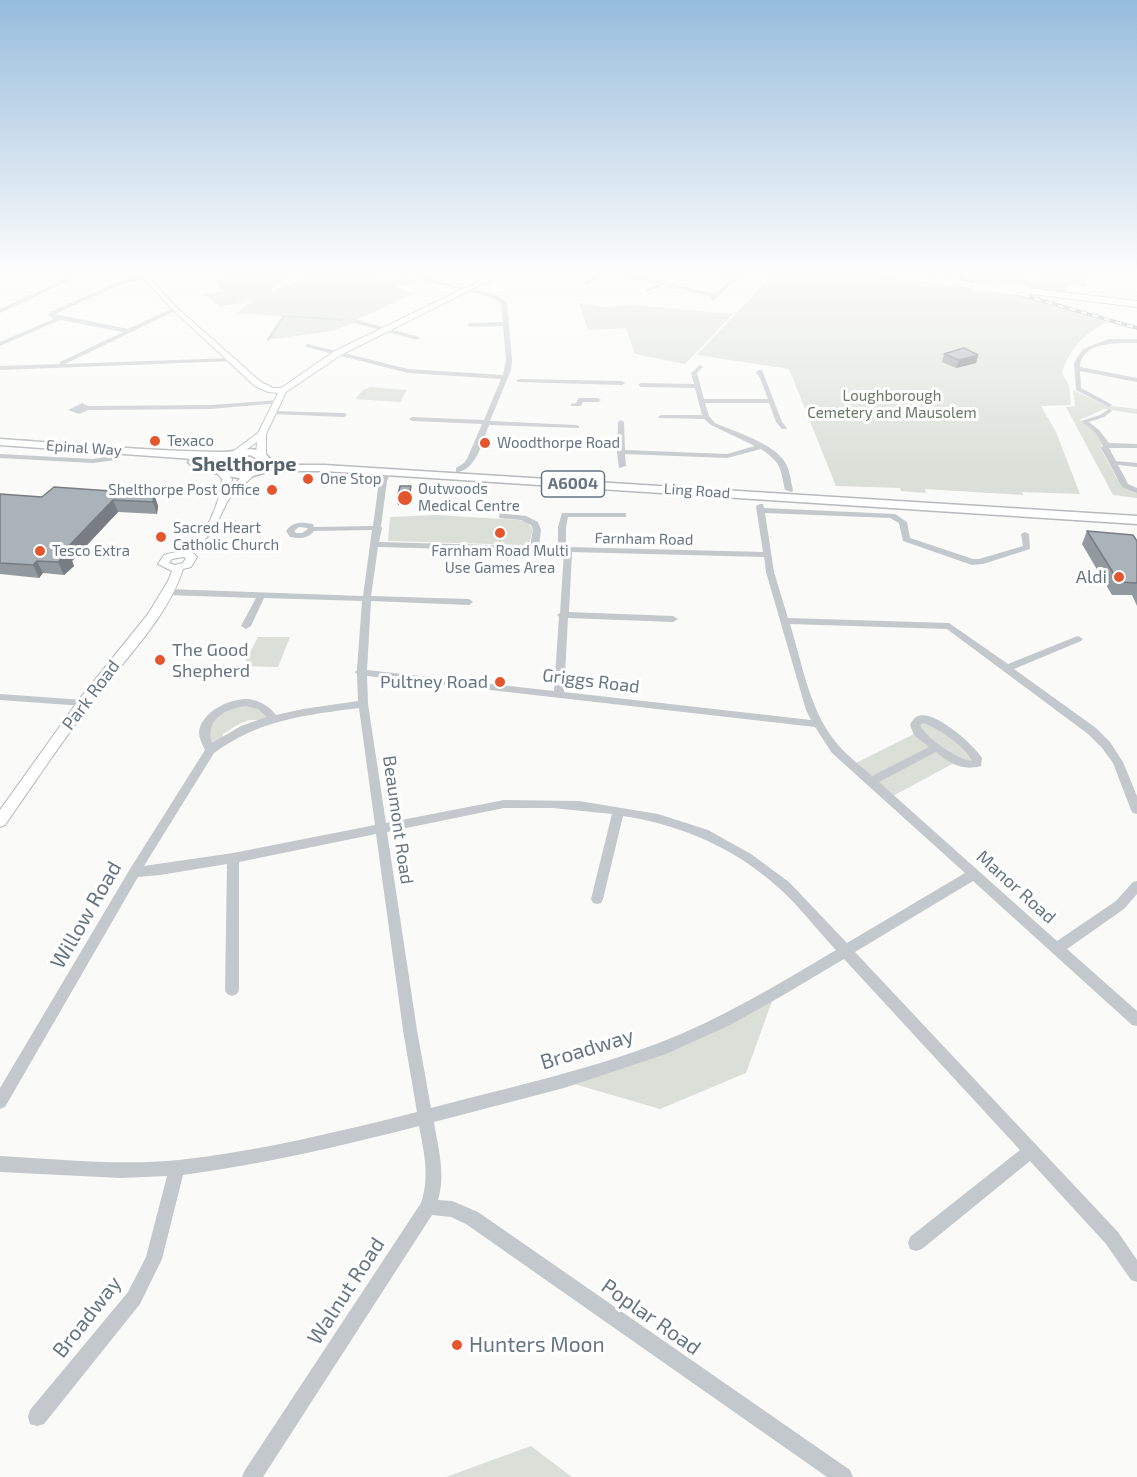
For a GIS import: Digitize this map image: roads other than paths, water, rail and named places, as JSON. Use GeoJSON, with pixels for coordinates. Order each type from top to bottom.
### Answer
{"type":"FeatureCollection","features":[{"type":"Feature","properties":{"kind":"main road","name":"Epinal Way"},"geometry":{"type":"LineString","coordinates":[[0,442],[117,455],[232,455]]}},
{"type":"Feature","properties":{"kind":"main road","name":"A6004"},"geometry":{"type":"LineString","coordinates":[[232,455],[250,452],[262,456]]}},
{"type":"Feature","properties":{"kind":"main road","name":"Epinal Way"},"geometry":{"type":"LineString","coordinates":[[168,455],[220,471]]}},
{"type":"Feature","properties":{"kind":"main road"},"geometry":{"type":"LineString","coordinates":[[220,471],[218,464],[232,455]]}},
{"type":"Feature","properties":{"kind":"main road","name":"Ling Road"},"geometry":{"type":"LineString","coordinates":[[262,456],[1137,512]]}},
{"type":"Feature","properties":{"kind":"main road"},"geometry":{"type":"LineString","coordinates":[[254,471],[265,464],[262,456]]}},
{"type":"Feature","properties":{"kind":"main road","name":"Ling Road"},"geometry":{"type":"LineString","coordinates":[[254,471],[284,467],[387,472],[1137,520]]}},
{"type":"Feature","properties":{"kind":"main road"},"geometry":{"type":"LineString","coordinates":[[440,476],[459,470]]}},
{"type":"Feature","properties":{"kind":"main road","name":"A6004"},"geometry":{"type":"LineString","coordinates":[[220,471],[239,475],[254,471]]}},
{"type":"Feature","properties":{"kind":"street"},"geometry":{"type":"LineString","coordinates":[[59,365],[113,338]]}},
{"type":"Feature","properties":{"kind":"street"},"geometry":{"type":"LineString","coordinates":[[207,338],[264,388],[283,391]]}},
{"type":"Feature","properties":{"kind":"street"},"geometry":{"type":"LineString","coordinates":[[262,456],[262,435],[283,391],[338,353],[369,338]]}},
{"type":"Feature","properties":{"kind":"street"},"geometry":{"type":"LineString","coordinates":[[459,470],[471,459],[504,378],[509,360],[507,338]]}},
{"type":"Feature","properties":{"kind":"street"},"geometry":{"type":"LineString","coordinates":[[1137,341],[1109,341],[1088,348],[1077,363],[1078,388],[1109,408],[1084,423],[1097,431],[1107,445],[1105,448],[1125,485],[1137,491]]}},
{"type":"Feature","properties":{"kind":"street"},"geometry":{"type":"LineString","coordinates":[[308,346],[397,369],[434,374],[519,381],[622,383]]}},
{"type":"Feature","properties":{"kind":"street"},"geometry":{"type":"LineString","coordinates":[[84,352],[96,364]]}},
{"type":"Feature","properties":{"kind":"street"},"geometry":{"type":"LineString","coordinates":[[0,368],[232,360]]}},
{"type":"Feature","properties":{"kind":"street"},"geometry":{"type":"LineString","coordinates":[[701,367],[694,373],[706,417]]}},
{"type":"Feature","properties":{"kind":"street"},"geometry":{"type":"LineString","coordinates":[[1079,371],[1137,379]]}},
{"type":"Feature","properties":{"kind":"street"},"geometry":{"type":"LineString","coordinates":[[757,373],[763,377],[782,430],[793,430]]}},
{"type":"Feature","properties":{"kind":"street"},"geometry":{"type":"LineString","coordinates":[[428,383],[434,374]]}},
{"type":"Feature","properties":{"kind":"street"},"geometry":{"type":"LineString","coordinates":[[573,405],[579,405],[581,383]]}},
{"type":"Feature","properties":{"kind":"street"},"geometry":{"type":"LineString","coordinates":[[641,385],[657,383],[697,386]]}},
{"type":"Feature","properties":{"kind":"street"},"geometry":{"type":"LineString","coordinates":[[579,400],[597,400]]}},
{"type":"Feature","properties":{"kind":"street"},"geometry":{"type":"LineString","coordinates":[[701,401],[772,401]]}},
{"type":"Feature","properties":{"kind":"street"},"geometry":{"type":"LineString","coordinates":[[87,408],[211,407],[279,402]]}},
{"type":"Feature","properties":{"kind":"street"},"geometry":{"type":"LineString","coordinates":[[273,413],[344,415]]}},
{"type":"Feature","properties":{"kind":"street"},"geometry":{"type":"LineString","coordinates":[[659,416],[706,417],[722,429],[762,446],[783,464],[789,490]]}},
{"type":"Feature","properties":{"kind":"street"},"geometry":{"type":"LineString","coordinates":[[412,419],[577,427]]}},
{"type":"Feature","properties":{"kind":"street"},"geometry":{"type":"LineString","coordinates":[[621,422],[622,466]]}},
{"type":"Feature","properties":{"kind":"street"},"geometry":{"type":"LineString","coordinates":[[232,455],[262,435]]}},
{"type":"Feature","properties":{"kind":"street"},"geometry":{"type":"LineString","coordinates":[[661,443],[662,455]]}},
{"type":"Feature","properties":{"kind":"street"},"geometry":{"type":"LineString","coordinates":[[1107,445],[1137,446]]}},
{"type":"Feature","properties":{"kind":"street"},"geometry":{"type":"LineString","coordinates":[[621,452],[727,456],[762,446]]}},
{"type":"Feature","properties":{"kind":"street"},"geometry":{"type":"LineString","coordinates":[[0,456],[93,461],[117,455]]}},
{"type":"Feature","properties":{"kind":"street"},"geometry":{"type":"LineString","coordinates":[[1115,463],[1137,465]]}},
{"type":"Feature","properties":{"kind":"street"},"geometry":{"type":"LineString","coordinates":[[220,471],[227,479],[225,498]]}},
{"type":"Feature","properties":{"kind":"street","name":"Park Road"},"geometry":{"type":"LineString","coordinates":[[187,553],[192,557],[190,562],[178,568],[168,568],[163,562],[171,555],[187,553],[205,537],[225,498],[254,471]]}},
{"type":"Feature","properties":{"kind":"street","name":"Beaumont Road"},"geometry":{"type":"LineString","coordinates":[[387,472],[383,481],[366,599],[360,672],[410,1030],[425,1117]]}},
{"type":"Feature","properties":{"kind":"street","name":"Manor Road"},"geometry":{"type":"LineString","coordinates":[[1025,534],[1027,547],[976,562],[904,540],[903,522],[892,516],[761,508],[770,572],[811,710],[836,750],[1137,1020]]}},
{"type":"Feature","properties":{"kind":"street"},"geometry":{"type":"LineString","coordinates":[[491,516],[503,512],[535,524],[537,530],[534,549]]}},
{"type":"Feature","properties":{"kind":"street"},"geometry":{"type":"LineString","coordinates":[[559,694],[565,550],[562,527],[566,515],[608,517],[623,515]]}},
{"type":"Feature","properties":{"kind":"street"},"geometry":{"type":"LineString","coordinates":[[312,530],[378,528]]}},
{"type":"Feature","properties":{"kind":"street","name":"Farnham Road"},"geometry":{"type":"LineString","coordinates":[[375,544],[767,555]]}},
{"type":"Feature","properties":{"kind":"street","name":"Park Road"},"geometry":{"type":"LineString","coordinates":[[0,821],[167,592],[178,568]]}},
{"type":"Feature","properties":{"kind":"street"},"geometry":{"type":"LineString","coordinates":[[167,592],[469,602]]}},
{"type":"Feature","properties":{"kind":"street"},"geometry":{"type":"LineString","coordinates":[[246,626],[261,596]]}},
{"type":"Feature","properties":{"kind":"street"},"geometry":{"type":"LineString","coordinates":[[562,615],[673,619]]}},
{"type":"Feature","properties":{"kind":"street"},"geometry":{"type":"LineString","coordinates":[[784,621],[949,626],[1092,731],[1118,762],[1137,810]]}},
{"type":"Feature","properties":{"kind":"street"},"geometry":{"type":"LineString","coordinates":[[1008,668],[1078,639]]}},
{"type":"Feature","properties":{"kind":"street","name":"Griggs Road"},"geometry":{"type":"LineString","coordinates":[[360,672],[818,724]]}},
{"type":"Feature","properties":{"kind":"street"},"geometry":{"type":"LineString","coordinates":[[0,697],[84,703]]}},
{"type":"Feature","properties":{"kind":"street"},"geometry":{"type":"LineString","coordinates":[[210,750],[204,736],[205,725],[208,719],[218,713],[243,702],[251,702],[269,712],[274,719]]}},
{"type":"Feature","properties":{"kind":"street","name":"Willow Road"},"geometry":{"type":"LineString","coordinates":[[0,1102],[134,872],[210,750],[239,730],[274,719],[363,704]]}},
{"type":"Feature","properties":{"kind":"street"},"geometry":{"type":"LineString","coordinates":[[919,720],[930,720],[936,723],[973,751],[977,758],[976,762],[972,766],[964,765],[937,747],[918,732],[915,725],[919,720]]}},
{"type":"Feature","properties":{"kind":"street"},"geometry":{"type":"LineString","coordinates":[[871,781],[937,747]]}},
{"type":"Feature","properties":{"kind":"street"},"geometry":{"type":"LineString","coordinates":[[134,872],[233,858],[504,804],[550,803],[618,812],[680,825],[705,834],[740,853],[785,886],[1112,1238],[1137,1274]]}},
{"type":"Feature","properties":{"kind":"street"},"geometry":{"type":"LineString","coordinates":[[597,899],[618,812]]}},
{"type":"Feature","properties":{"kind":"street"},"geometry":{"type":"LineString","coordinates":[[232,990],[233,858]]}},
{"type":"Feature","properties":{"kind":"street","name":"Broadway"},"geometry":{"type":"LineString","coordinates":[[0,1164],[121,1170],[177,1168],[248,1158],[316,1144],[564,1081],[661,1049],[775,993],[974,874]]}},
{"type":"Feature","properties":{"kind":"street"},"geometry":{"type":"LineString","coordinates":[[1057,948],[1120,905],[1137,886]]}},
{"type":"Feature","properties":{"kind":"street","name":"Walnut Road"},"geometry":{"type":"LineString","coordinates":[[252,1477],[428,1207],[434,1188],[434,1167],[425,1117]]}},
{"type":"Feature","properties":{"kind":"street"},"geometry":{"type":"LineString","coordinates":[[916,1243],[1030,1151]]}},
{"type":"Feature","properties":{"kind":"street","name":"Broadway"},"geometry":{"type":"LineString","coordinates":[[37,1417],[134,1298],[154,1259],[177,1168]]}},
{"type":"Feature","properties":{"kind":"street","name":"Poplar Road"},"geometry":{"type":"LineString","coordinates":[[428,1207],[452,1209],[472,1218],[843,1477]]}},
{"type":"Feature","properties":{"kind":"place","name":"Texaco"},"geometry":{"type":"Point","coordinates":[155,441]}},
{"type":"Feature","properties":{"kind":"place","name":"Woodthorpe Road"},"geometry":{"type":"Point","coordinates":[485,443]}},
{"type":"Feature","properties":{"kind":"place","name":"One Stop"},"geometry":{"type":"Point","coordinates":[308,479]}},
{"type":"Feature","properties":{"kind":"place","name":"Shelthorpe Post Office"},"geometry":{"type":"Point","coordinates":[272,490]}},
{"type":"Feature","properties":{"kind":"place","name":"Outwoods Medical Centre"},"geometry":{"type":"Point","coordinates":[405,498]}},
{"type":"Feature","properties":{"kind":"place","name":"Farnham Road Multi Use Games Area"},"geometry":{"type":"Point","coordinates":[500,533]}},
{"type":"Feature","properties":{"kind":"place","name":"Sacred Heart Catholic Church"},"geometry":{"type":"Point","coordinates":[161,537]}},
{"type":"Feature","properties":{"kind":"place","name":"Tesco Extra"},"geometry":{"type":"Point","coordinates":[40,551]}},
{"type":"Feature","properties":{"kind":"place","name":"Aldi"},"geometry":{"type":"Point","coordinates":[1119,577]}},
{"type":"Feature","properties":{"kind":"place","name":"The Good Shepherd"},"geometry":{"type":"Point","coordinates":[160,660]}},
{"type":"Feature","properties":{"kind":"place","name":"Pultney Road"},"geometry":{"type":"Point","coordinates":[500,682]}},
{"type":"Feature","properties":{"kind":"place","name":"Hunters Moon"},"geometry":{"type":"Point","coordinates":[457,1345]}},
{"type":"Feature","properties":{"kind":"district","name":"Shelthorpe"},"geometry":{"type":"Point","coordinates":[244,464]}},
{"type":"Feature","properties":{"kind":"park label","name":"Loughborough Cemetery and Mausolem"},"geometry":{"type":"Point","coordinates":[892,404]}}]}
